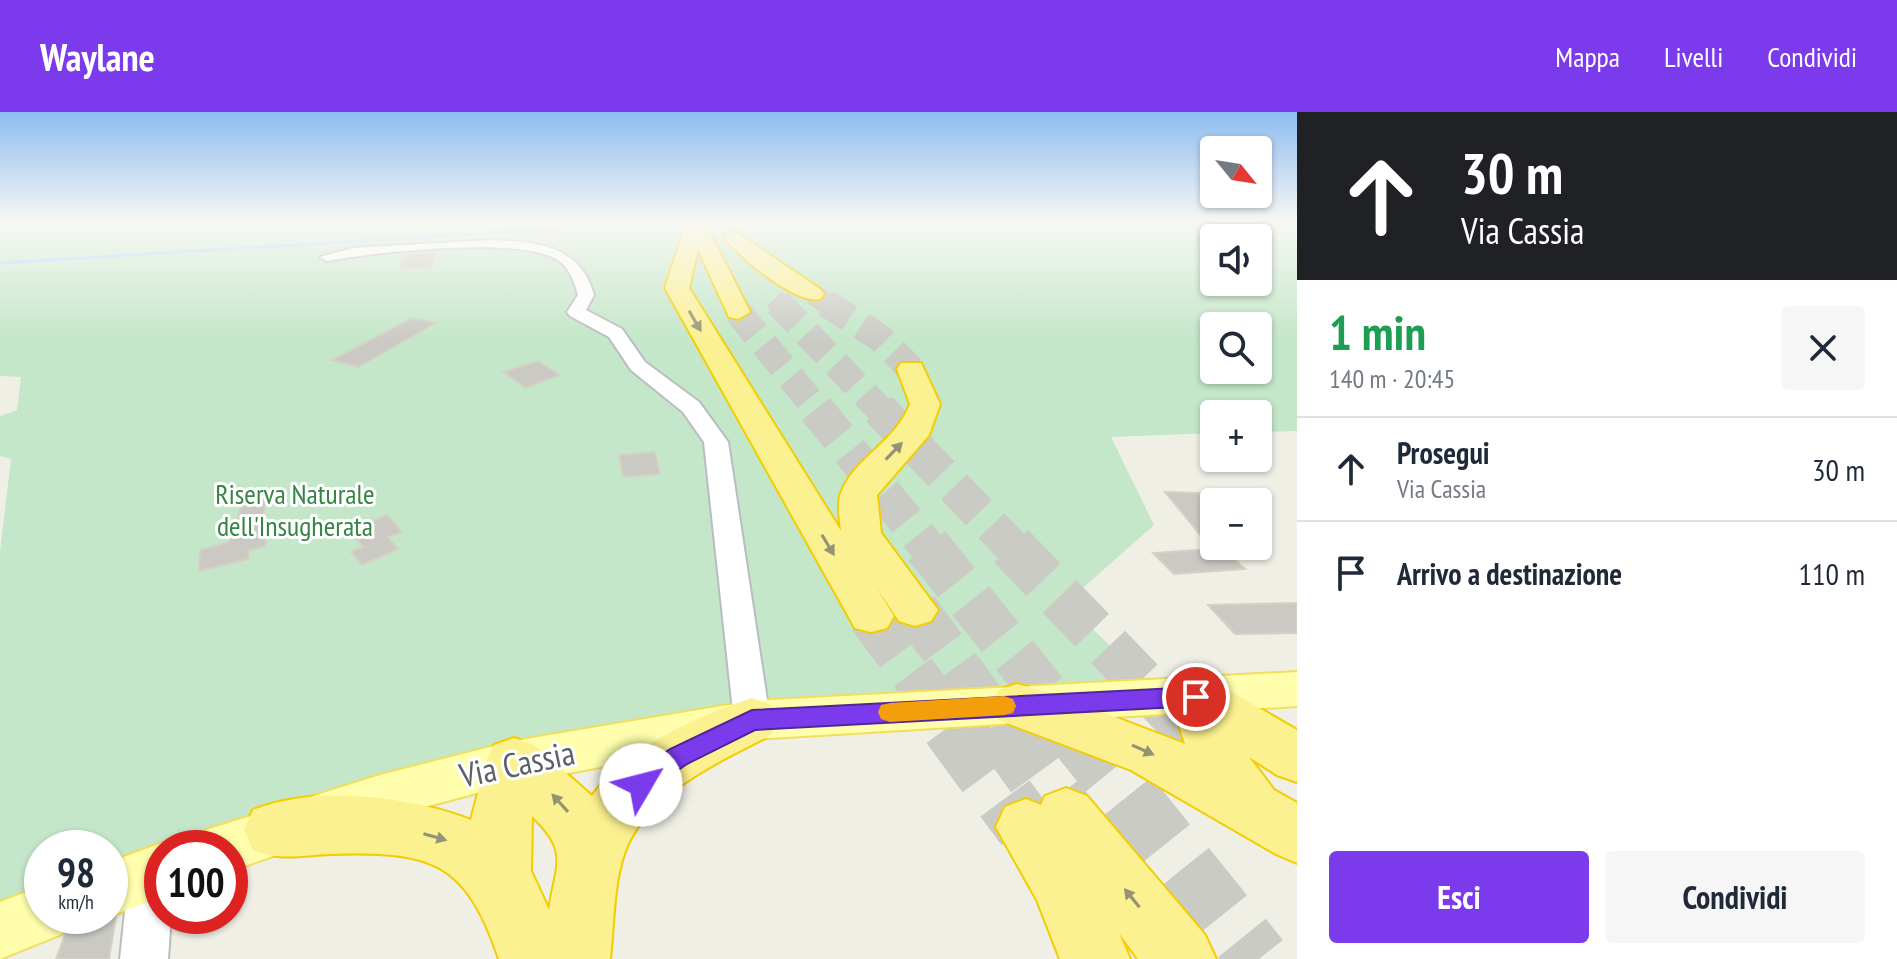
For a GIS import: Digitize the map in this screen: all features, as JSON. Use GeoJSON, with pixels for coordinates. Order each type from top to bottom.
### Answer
{"type":"FeatureCollection","features":[{"type":"Feature","properties":{"kind":"highway"},"geometry":{"type":"LineString","coordinates":[[684,263],[677,288],[871,616]]}},
{"type":"Feature","properties":{"kind":"highway"},"geometry":{"type":"LineString","coordinates":[[714,263],[738,312]]}},
{"type":"Feature","properties":{"kind":"highway"},"geometry":{"type":"LineString","coordinates":[[746,263],[774,299]]}},
{"type":"Feature","properties":{"kind":"highway"},"geometry":{"type":"LineString","coordinates":[[764,263],[812,294]]}},
{"type":"Feature","properties":{"kind":"highway"},"geometry":{"type":"LineString","coordinates":[[911,369],[925,404],[917,428],[866,481],[858,495],[861,534],[915,610]]}},
{"type":"Feature","properties":{"kind":"highway"},"geometry":{"type":"LineString","coordinates":[[1196,697],[1297,758]]}},
{"type":"Feature","properties":{"kind":"highway"},"geometry":{"type":"LineString","coordinates":[[1196,697],[1210,746],[1224,770],[1247,798],[1288,829]]}},
{"type":"Feature","properties":{"kind":"highway"},"geometry":{"type":"LineString","coordinates":[[1017,705],[1150,753],[1288,829]]}},
{"type":"Feature","properties":{"kind":"highway"},"geometry":{"type":"LineString","coordinates":[[575,959],[592,856],[610,820],[654,773],[679,756],[752,720]]}},
{"type":"Feature","properties":{"kind":"highway"},"geometry":{"type":"LineString","coordinates":[[499,878],[500,826],[514,762],[563,805],[579,826],[592,856]]}},
{"type":"Feature","properties":{"kind":"highway"},"geometry":{"type":"LineString","coordinates":[[1095,959],[1060,879],[1046,821],[1181,959]]}},
{"type":"Feature","properties":{"kind":"highway"},"geometry":{"type":"LineString","coordinates":[[249,839],[331,825],[414,831],[452,842],[479,859],[499,878],[534,959]]}},
{"type":"Feature","properties":{"kind":"main road","name":"Via Cassia"},"geometry":{"type":"LineString","coordinates":[[249,839],[380,797],[514,762],[752,720],[1297,689]]}},
{"type":"Feature","properties":{"kind":"main road"},"geometry":{"type":"LineString","coordinates":[[0,931],[24,921]]}},
{"type":"Feature","properties":{"kind":"street"},"geometry":{"type":"LineString","coordinates":[[570,263],[577,268],[586,295],[576,312],[616,333],[640,368],[691,407],[716,442],[752,720]]}},
{"type":"Feature","properties":{"kind":"street"},"geometry":{"type":"LineString","coordinates":[[141,878],[144,959]]}},
{"type":"Feature","properties":{"kind":"green space","name":"Riserva Naturale dell'Insugherata"},"geometry":{"type":"Polygon","coordinates":[[[0,263],[1200,263],[1200,296],[1272,296],[1272,263],[1297,263],[1297,431],[1272,432],[1272,400],[1200,400],[1200,434],[1111,437],[1154,525],[1066,603],[1146,681],[730,715],[510,739],[248,831],[144,830],[144,859],[128,868],[128,830],[24,830],[24,908],[0,917],[0,552],[11,459],[0,456],[0,416],[17,410],[21,377],[0,376],[0,263]]]}},
{"type":"Feature","properties":{"kind":"building"},"geometry":{"type":"Polygon","coordinates":[[[402,263],[433,263],[432,267],[399,269],[402,263]]]}},
{"type":"Feature","properties":{"kind":"building"},"geometry":{"type":"Polygon","coordinates":[[[412,318],[436,323],[358,367],[332,360],[412,318]]]}},
{"type":"Feature","properties":{"kind":"building"},"geometry":{"type":"Polygon","coordinates":[[[538,361],[560,375],[525,388],[503,372],[538,361]]]}},
{"type":"Feature","properties":{"kind":"building"},"geometry":{"type":"Polygon","coordinates":[[[655,452],[660,474],[623,477],[619,455],[655,452]]]}},
{"type":"Feature","properties":{"kind":"building"},"geometry":{"type":"Polygon","coordinates":[[[1165,492],[1200,494],[1200,534],[1165,492]]]}},
{"type":"Feature","properties":{"kind":"building"},"geometry":{"type":"Polygon","coordinates":[[[268,496],[264,511],[266,546],[248,551],[249,559],[199,571],[200,550],[229,542],[244,499],[268,496]]]}},
{"type":"Feature","properties":{"kind":"building"},"geometry":{"type":"Polygon","coordinates":[[[387,515],[402,532],[388,537],[398,549],[362,565],[351,552],[363,547],[350,531],[387,515]]]}},
{"type":"Feature","properties":{"kind":"building"},"geometry":{"type":"Polygon","coordinates":[[[1200,550],[1200,560],[1235,560],[1245,569],[1174,574],[1153,553],[1200,550]]]}},
{"type":"Feature","properties":{"kind":"building"},"geometry":{"type":"Polygon","coordinates":[[[1297,603],[1297,633],[1235,634],[1208,605],[1297,603]]]}},
{"type":"Feature","properties":{"kind":"building"},"geometry":{"type":"Polygon","coordinates":[[[65,934],[113,934],[109,959],[56,959],[65,934]]]}},
{"type":"Feature","properties":{"kind":"waterway"},"geometry":{"type":"LineString","coordinates":[[0,263],[8,263]]}},
{"type":"Feature","properties":{"kind":"tunnel"},"geometry":{"type":"LineString","coordinates":[[812,294],[829,305]]}},
{"type":"Feature","properties":{"kind":"tunnel"},"geometry":{"type":"LineString","coordinates":[[774,299],[778,303]]}},
{"type":"Feature","properties":{"kind":"tunnel"},"geometry":{"type":"LineString","coordinates":[[778,303],[881,411]]}},
{"type":"Feature","properties":{"kind":"tunnel"},"geometry":{"type":"LineString","coordinates":[[826,303],[880,338],[911,369]]}},
{"type":"Feature","properties":{"kind":"tunnel"},"geometry":{"type":"LineString","coordinates":[[738,312],[818,411]]}},
{"type":"Feature","properties":{"kind":"tunnel"},"geometry":{"type":"LineString","coordinates":[[816,409],[928,548]]}},
{"type":"Feature","properties":{"kind":"tunnel"},"geometry":{"type":"LineString","coordinates":[[879,409],[1013,548]]}},
{"type":"Feature","properties":{"kind":"tunnel"},"geometry":{"type":"LineString","coordinates":[[927,546],[1072,727]]}},
{"type":"Feature","properties":{"kind":"tunnel"},"geometry":{"type":"LineString","coordinates":[[1011,546],[1185,727]]}},
{"type":"Feature","properties":{"kind":"tunnel"},"geometry":{"type":"LineString","coordinates":[[915,610],[1001,727]]}},
{"type":"Feature","properties":{"kind":"tunnel"},"geometry":{"type":"LineString","coordinates":[[871,616],[953,727]]}},
{"type":"Feature","properties":{"kind":"tunnel"},"geometry":{"type":"LineString","coordinates":[[951,725],[1026,827]]}},
{"type":"Feature","properties":{"kind":"tunnel"},"geometry":{"type":"LineString","coordinates":[[1000,725],[1066,816]]}},
{"type":"Feature","properties":{"kind":"tunnel"},"geometry":{"type":"LineString","coordinates":[[1071,725],[1259,959]]}},
{"type":"Feature","properties":{"kind":"tunnel"},"geometry":{"type":"LineString","coordinates":[[1183,725],[1214,758]]}},
{"type":"Feature","properties":{"kind":"slow traffic"},"geometry":{"type":"LineString","coordinates":[[890,712],[1004,706]]}},
{"type":"Feature","properties":{"kind":"route"},"geometry":{"type":"LineString","coordinates":[[641,785],[679,756],[752,720],[1196,697]]}}]}
